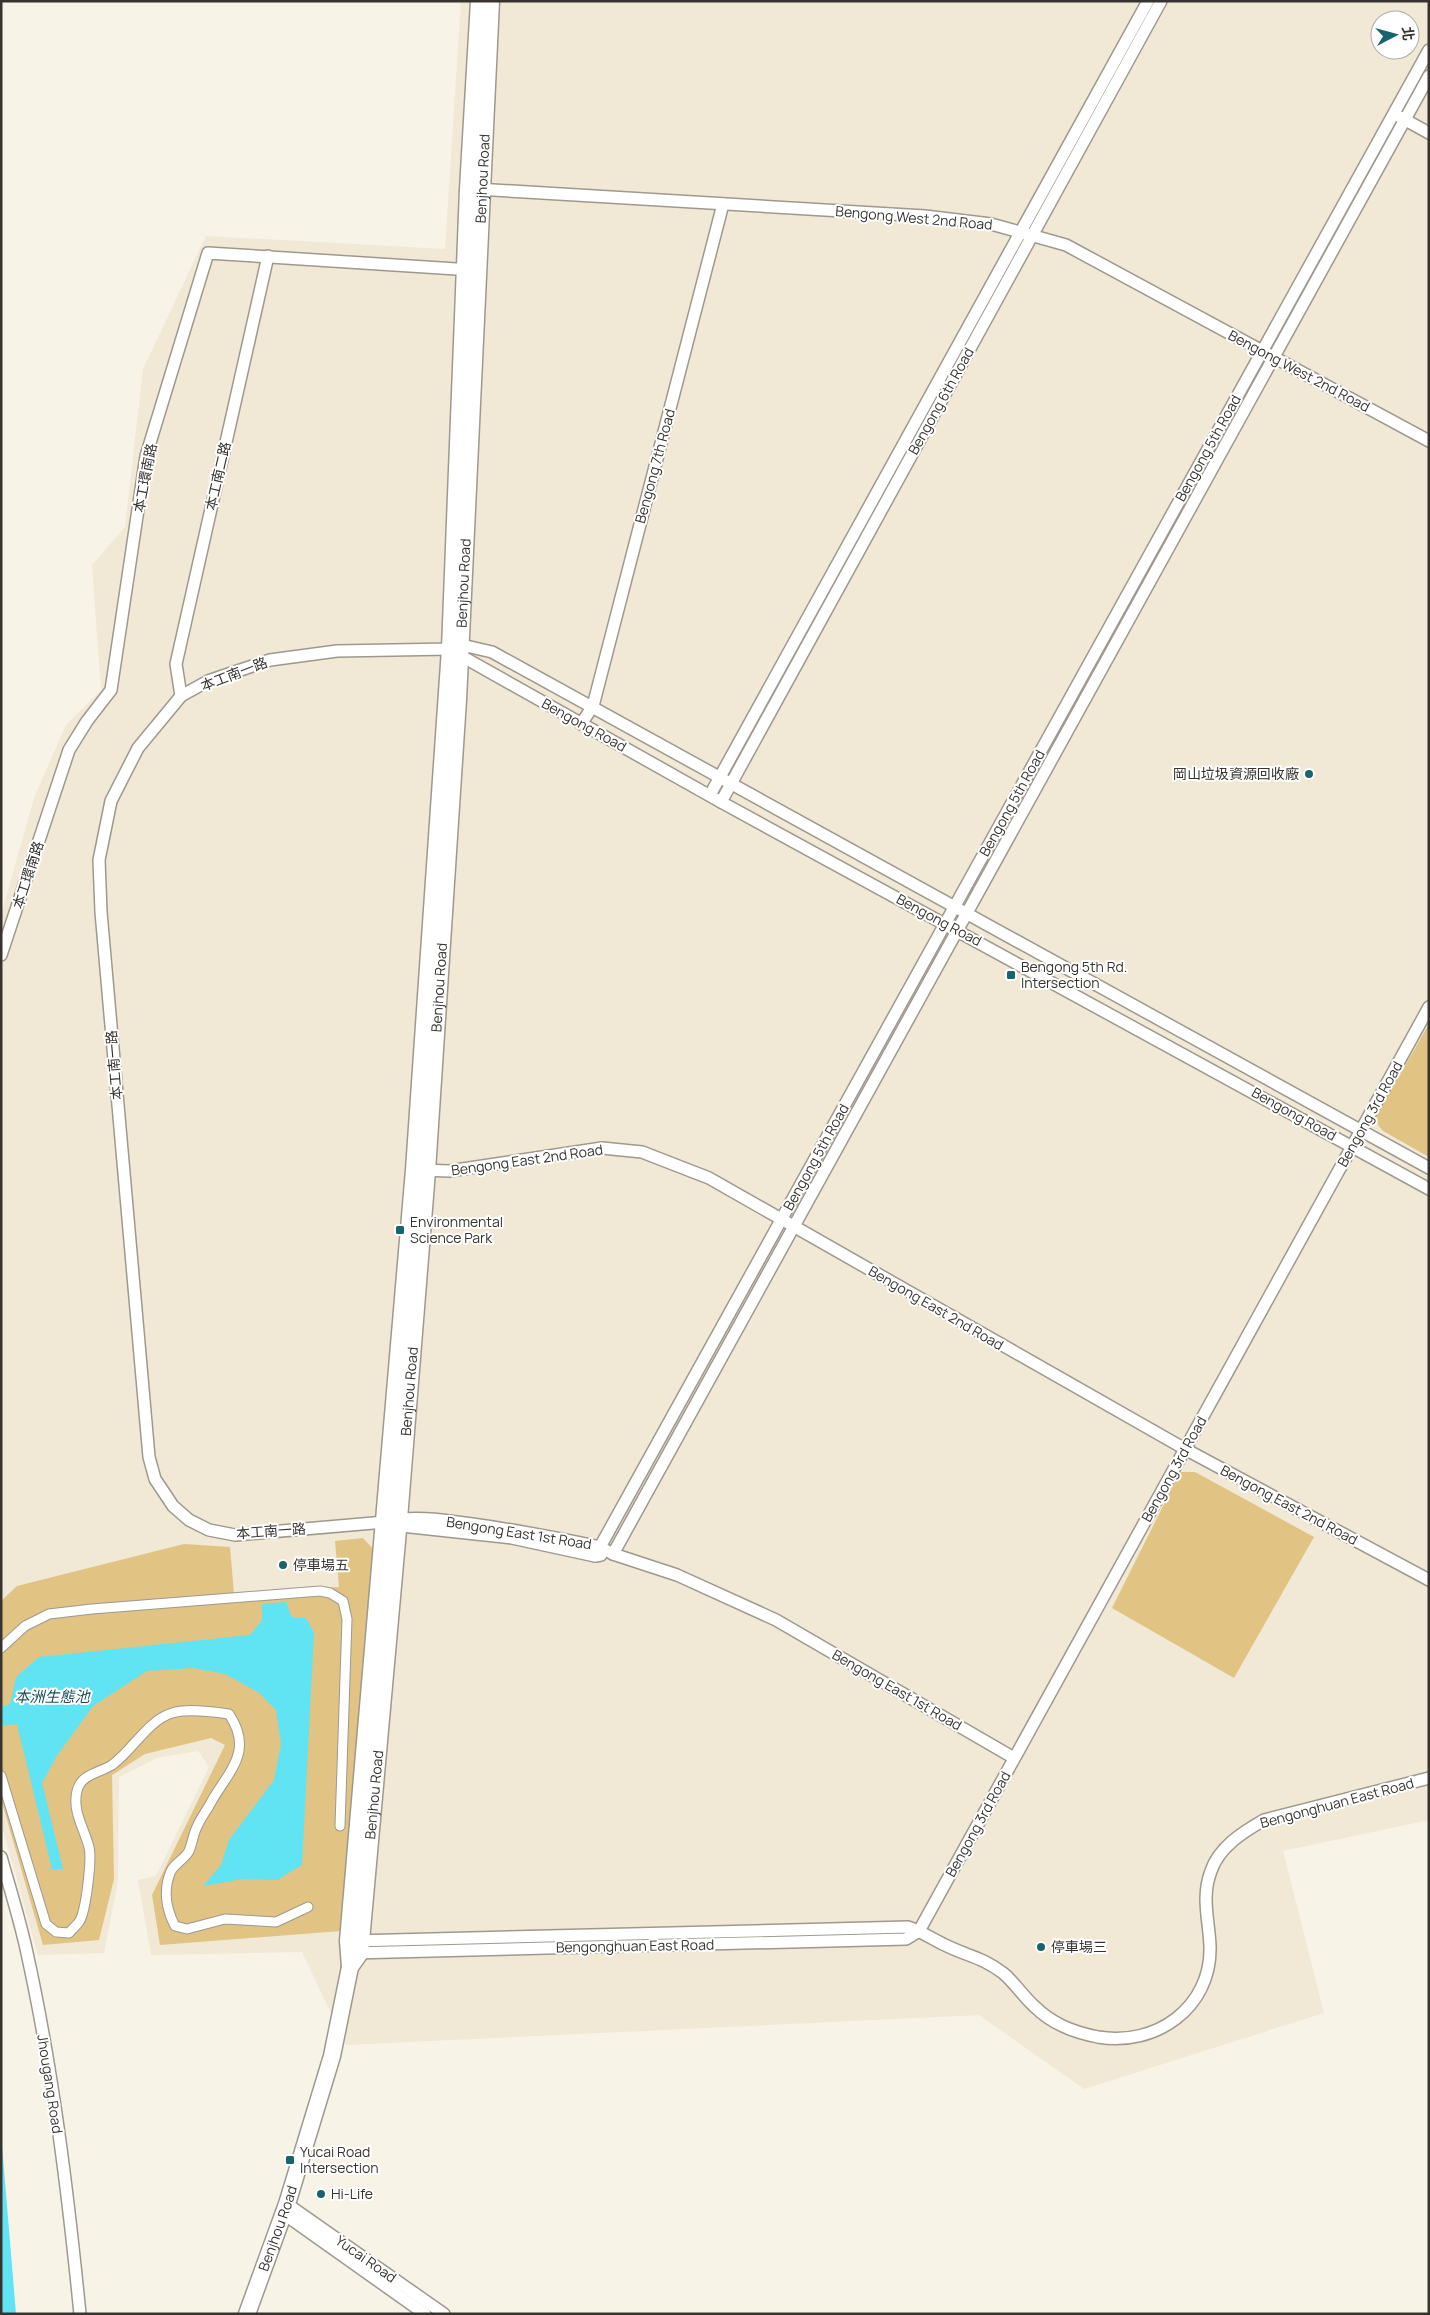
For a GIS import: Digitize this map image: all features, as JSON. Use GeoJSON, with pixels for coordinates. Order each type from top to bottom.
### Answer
{"type":"FeatureCollection","features":[{"type":"Feature","properties":{"kind":"main road","name":"Benjhou Road"},"geometry":{"type":"LineString","coordinates":[[247,2314],[286,2209],[332,2056],[354,1951],[394,1523],[458,650],[475,189],[479,1]]}},
{"type":"Feature","properties":{"kind":"main road","name":"Benjhou Road"},"geometry":{"type":"LineString","coordinates":[[475,189],[491,1]]}},
{"type":"Feature","properties":{"kind":"street","name":"Bengong 6th Road"},"geometry":{"type":"LineString","coordinates":[[721,802],[1026,234],[1148,1]]}},
{"type":"Feature","properties":{"kind":"street","name":"Bengong 6th Road"},"geometry":{"type":"LineString","coordinates":[[710,795],[1026,234],[1161,1]]}},
{"type":"Feature","properties":{"kind":"street","name":"Bengong 5th Road"},"geometry":{"type":"LineString","coordinates":[[598,1551],[1429,50]]}},
{"type":"Feature","properties":{"kind":"street","name":"Bengong 5th Road"},"geometry":{"type":"LineString","coordinates":[[613,1554],[1429,76]]}},
{"type":"Feature","properties":{"kind":"street"},"geometry":{"type":"LineString","coordinates":[[1394,113],[1429,133]]}},
{"type":"Feature","properties":{"kind":"street","name":"Bengong West 2nd Road"},"geometry":{"type":"LineString","coordinates":[[475,189],[925,216],[991,224],[1066,245],[1429,441]]}},
{"type":"Feature","properties":{"kind":"street","name":"Bengong 7th Road"},"geometry":{"type":"LineString","coordinates":[[581,724],[593,706],[723,204]]}},
{"type":"Feature","properties":{"kind":"street","name":"本工環南路"},"geometry":{"type":"LineString","coordinates":[[1,955],[69,750],[87,721],[111,690],[146,456],[208,253],[472,270]]}},
{"type":"Feature","properties":{"kind":"street","name":"本工南二路"},"geometry":{"type":"LineString","coordinates":[[181,696],[176,664],[268,256]]}},
{"type":"Feature","properties":{"kind":"street","name":"Bengong Road"},"geometry":{"type":"LineString","coordinates":[[458,650],[492,652],[1429,1168]]}},
{"type":"Feature","properties":{"kind":"street","name":"Bengong Road"},"geometry":{"type":"LineString","coordinates":[[458,650],[581,724],[721,802],[957,929],[1429,1189]]}},
{"type":"Feature","properties":{"kind":"street","name":"本工南一路"},"geometry":{"type":"LineString","coordinates":[[394,1523],[235,1535],[210,1530],[190,1520],[174,1506],[155,1479],[149,1457],[101,912],[99,860],[111,801],[138,748],[181,696],[208,681],[270,660],[337,651],[458,650]]}},
{"type":"Feature","properties":{"kind":"street","name":"Bengong 3rd Road"},"geometry":{"type":"LineString","coordinates":[[919,1930],[1429,1008]]}},
{"type":"Feature","properties":{"kind":"street","name":"Bengong East 2nd Road"},"geometry":{"type":"LineString","coordinates":[[420,1170],[449,1171],[602,1148],[642,1152],[709,1178],[792,1227],[1185,1449],[1429,1580]]}},
{"type":"Feature","properties":{"kind":"street","name":"Bengong East 1st Road"},"geometry":{"type":"LineString","coordinates":[[394,1523],[598,1551],[677,1575],[776,1620],[1014,1758]]}},
{"type":"Feature","properties":{"kind":"street"},"geometry":{"type":"LineString","coordinates":[[1,1648],[25,1626],[49,1614],[320,1590],[330,1593],[343,1601],[347,1619],[340,1826]]}},
{"type":"Feature","properties":{"kind":"street"},"geometry":{"type":"LineString","coordinates":[[1,1776],[46,1924],[56,1932],[68,1933],[80,1920],[88,1881],[89,1848],[76,1810],[77,1790],[87,1776],[111,1766],[133,1747],[156,1722],[173,1713],[212,1711],[229,1714],[239,1728],[241,1743],[236,1764],[216,1793],[195,1830],[188,1852],[172,1870],[166,1892],[168,1912],[174,1926],[187,1929],[225,1919],[276,1922],[308,1907]]}},
{"type":"Feature","properties":{"kind":"street","name":"Bengonghuan East Road"},"geometry":{"type":"LineString","coordinates":[[354,1951],[906,1939],[919,1930],[946,1946],[982,1959],[1004,1974],[1036,2008],[1062,2027],[1098,2037],[1124,2039],[1148,2035],[1176,2020],[1191,2005],[1206,1977],[1210,1947],[1205,1918],[1206,1890],[1211,1870],[1224,1848],[1245,1831],[1264,1820],[1429,1778]]}},
{"type":"Feature","properties":{"kind":"street","name":"Jhougang Road"},"geometry":{"type":"LineString","coordinates":[[1,1857],[26,1952],[49,2067],[70,2213],[80,2314]]}},
{"type":"Feature","properties":{"kind":"street","name":"Yucai Road"},"geometry":{"type":"LineString","coordinates":[[286,2209],[425,2314]]}},
{"type":"Feature","properties":{"kind":"street","name":"Yucai Road"},"geometry":{"type":"LineString","coordinates":[[286,2209],[444,2314]]}},
{"type":"Feature","properties":{"kind":"shaded area"},"geometry":{"type":"Polygon","coordinates":[[[461,1],[1429,1],[1429,1820],[1283,1851],[1324,2013],[1084,2089],[979,2015],[346,2045],[302,1952],[151,1955],[138,1880],[156,1876],[209,1767],[198,1751],[157,1758],[119,1777],[118,1881],[104,1953],[38,1955],[1,1823],[1,915],[34,798],[66,725],[101,690],[92,565],[125,527],[143,369],[206,236],[445,249],[461,1]]]}},
{"type":"Feature","properties":{"kind":"shaded area"},"geometry":{"type":"Polygon","coordinates":[[[1429,1024],[1429,1157],[1383,1131],[1378,1125],[1377,1115],[1429,1024]]]}},
{"type":"Feature","properties":{"kind":"shaded area"},"geometry":{"type":"Polygon","coordinates":[[[1180,1472],[1195,1472],[1314,1537],[1234,1678],[1112,1608],[1180,1472]]]}},
{"type":"Feature","properties":{"kind":"shaded area"},"geometry":{"type":"Polygon","coordinates":[[[363,1538],[375,1551],[341,1931],[160,1945],[152,1895],[225,1745],[211,1738],[145,1754],[112,1775],[114,1879],[99,1940],[43,1945],[1,1799],[1,1601],[17,1586],[184,1544],[230,1547],[234,1594],[339,1587],[335,1541],[363,1538]]]}},
{"type":"Feature","properties":{"kind":"water","name":"本洲生態池"},"geometry":{"type":"Polygon","coordinates":[[[286,1602],[292,1618],[306,1618],[314,1633],[302,1865],[277,1880],[243,1879],[203,1886],[221,1865],[229,1840],[274,1780],[281,1744],[276,1710],[258,1692],[225,1674],[193,1668],[147,1671],[93,1706],[56,1757],[42,1783],[63,1869],[52,1869],[17,1724],[1,1726],[1,1707],[10,1704],[16,1677],[39,1657],[250,1635],[262,1620],[262,1604],[286,1602]]]}},
{"type":"Feature","properties":{"kind":"water"},"geometry":{"type":"Polygon","coordinates":[[[1,2134],[16,2314],[1,2314],[1,2134]]]}},
{"type":"Feature","properties":{"kind":"place","name":"岡山垃圾資源回收廠"},"geometry":{"type":"Point","coordinates":[1309,774]}},
{"type":"Feature","properties":{"kind":"place","name":"Bengong 5th Rd. Intersection"},"geometry":{"type":"Point","coordinates":[1011,975]}},
{"type":"Feature","properties":{"kind":"place","name":"Environmental Science Park"},"geometry":{"type":"Point","coordinates":[400,1230]}},
{"type":"Feature","properties":{"kind":"place","name":"停車場五"},"geometry":{"type":"Point","coordinates":[283,1565]}},
{"type":"Feature","properties":{"kind":"place","name":"停車場三"},"geometry":{"type":"Point","coordinates":[1041,1947]}},
{"type":"Feature","properties":{"kind":"place","name":"Yucai Road Intersection"},"geometry":{"type":"Point","coordinates":[290,2160]}},
{"type":"Feature","properties":{"kind":"place","name":"Hi-Life"},"geometry":{"type":"Point","coordinates":[321,2194]}}]}
